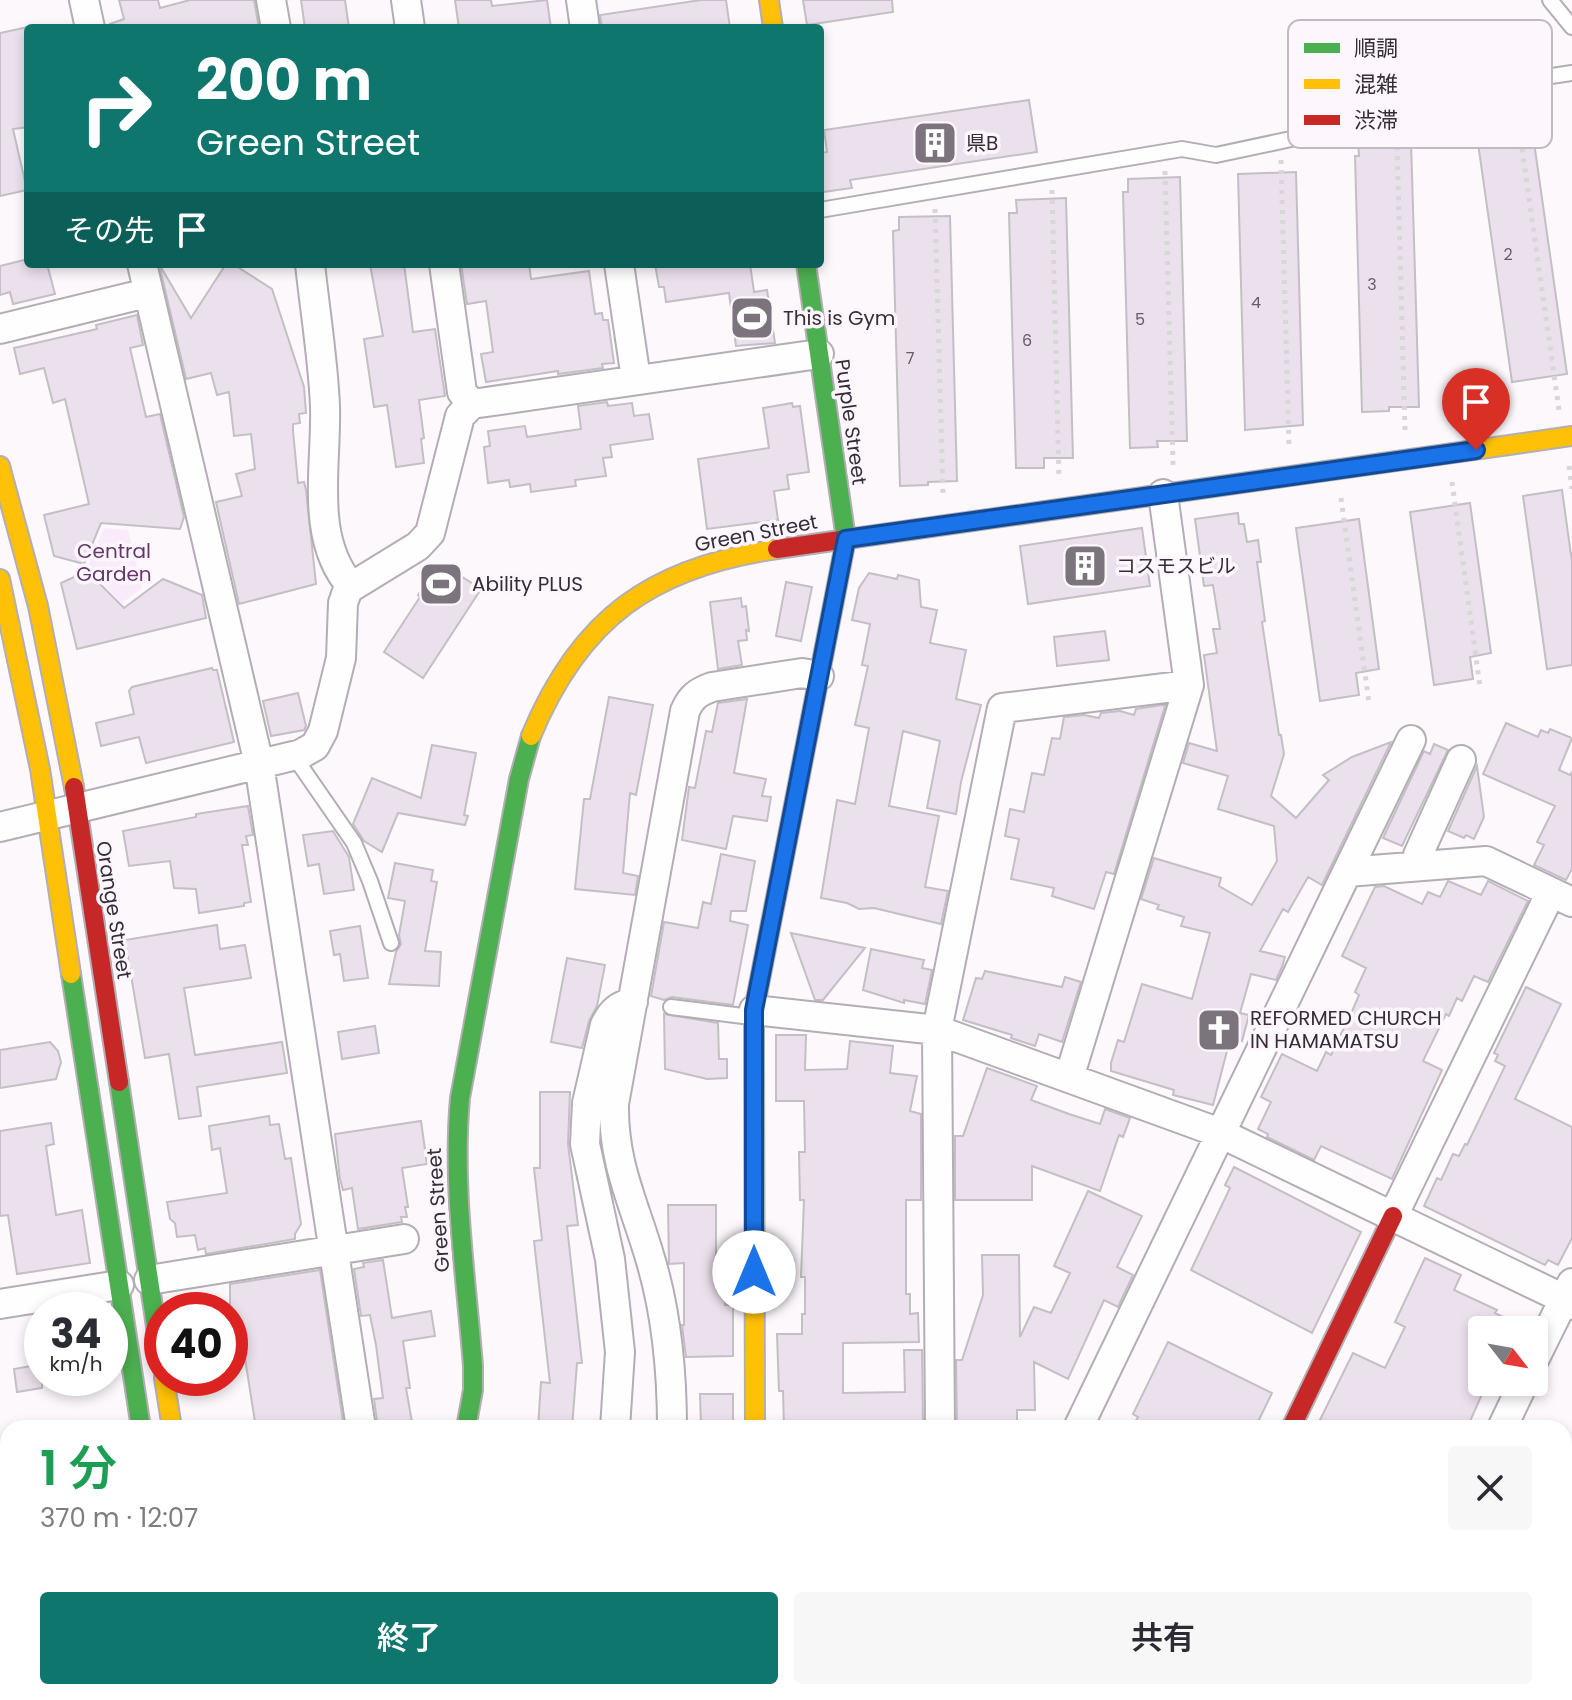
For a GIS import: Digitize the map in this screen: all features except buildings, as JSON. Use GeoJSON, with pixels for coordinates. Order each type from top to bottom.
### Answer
{"type":"FeatureCollection","features":[{"type":"Feature","properties":{"kind":"street"},"geometry":{"type":"LineString","coordinates":[[84,0],[89,24]]}},
{"type":"Feature","properties":{"kind":"street"},"geometry":{"type":"LineString","coordinates":[[271,0],[275,24]]}},
{"type":"Feature","properties":{"kind":"street"},"geometry":{"type":"LineString","coordinates":[[406,0],[409,24]]}},
{"type":"Feature","properties":{"kind":"street"},"geometry":{"type":"LineString","coordinates":[[581,0],[584,24]]}},
{"type":"Feature","properties":{"kind":"street"},"geometry":{"type":"LineString","coordinates":[[769,0],[772,24]]}},
{"type":"Feature","properties":{"kind":"street"},"geometry":{"type":"LineString","coordinates":[[143,268],[259,764],[360,1420]]}},
{"type":"Feature","properties":{"kind":"street"},"geometry":{"type":"LineString","coordinates":[[310,268],[325,407],[321,486],[331,553],[335,565],[351,586]]}},
{"type":"Feature","properties":{"kind":"street"},"geometry":{"type":"LineString","coordinates":[[445,268],[462,392],[472,404]]}},
{"type":"Feature","properties":{"kind":"street"},"geometry":{"type":"LineString","coordinates":[[620,268],[636,379]]}},
{"type":"Feature","properties":{"kind":"street","name":"Purple Street"},"geometry":{"type":"LineString","coordinates":[[755,1420],[755,1014],[846,539],[807,268]]}},
{"type":"Feature","properties":{"kind":"street"},"geometry":{"type":"LineString","coordinates":[[0,329],[147,293]]}},
{"type":"Feature","properties":{"kind":"street"},"geometry":{"type":"LineString","coordinates":[[0,827],[298,754],[315,746],[323,731],[341,658],[343,603],[351,586],[418,546],[430,533],[460,416],[472,404],[819,354]]}},
{"type":"Feature","properties":{"kind":"street","name":"Green Street"},"geometry":{"type":"LineString","coordinates":[[467,1420],[473,1390],[473,1366],[456,1199],[456,1127],[530,732],[556,678],[577,648],[611,614],[651,586],[718,559],[1572,436]]}},
{"type":"Feature","properties":{"kind":"street","name":"Orange Street"},"geometry":{"type":"LineString","coordinates":[[0,466],[47,645],[77,808],[151,1292]]}},
{"type":"Feature","properties":{"kind":"street"},"geometry":{"type":"LineString","coordinates":[[1069,1078],[1189,685],[1163,494]]}},
{"type":"Feature","properties":{"kind":"street"},"geometry":{"type":"LineString","coordinates":[[0,579],[23,678],[47,816],[140,1420]]}},
{"type":"Feature","properties":{"kind":"street"},"geometry":{"type":"LineString","coordinates":[[672,1420],[670,1358],[663,1314],[651,1259],[624,1181],[614,1130],[614,1104],[685,711],[690,699],[712,687],[802,673],[819,676]]}},
{"type":"Feature","properties":{"kind":"street"},"geometry":{"type":"LineString","coordinates":[[940,1420],[937,1030],[1002,708],[1189,685]]}},
{"type":"Feature","properties":{"kind":"street"},"geometry":{"type":"LineString","coordinates":[[1082,1420],[1411,740]]}},
{"type":"Feature","properties":{"kind":"street"},"geometry":{"type":"LineString","coordinates":[[1419,866],[1418,855],[1461,760]]}},
{"type":"Feature","properties":{"kind":"street"},"geometry":{"type":"LineString","coordinates":[[1295,1420],[1393,1216],[1562,897],[1486,861],[1347,872]]}},
{"type":"Feature","properties":{"kind":"street"},"geometry":{"type":"LineString","coordinates":[[616,1420],[620,1352],[610,1259],[588,1164],[585,1123],[605,1025],[611,1013],[621,1005],[633,1002]]}},
{"type":"Feature","properties":{"kind":"street"},"geometry":{"type":"LineString","coordinates":[[755,1014],[937,1030],[1220,1133],[1569,1296],[1548,1334]]}},
{"type":"Feature","properties":{"kind":"street"},"geometry":{"type":"LineString","coordinates":[[149,1280],[404,1239]]}},
{"type":"Feature","properties":{"kind":"street"},"geometry":{"type":"LineString","coordinates":[[0,1304],[119,1285]]}},
{"type":"Feature","properties":{"kind":"street"},"geometry":{"type":"LineString","coordinates":[[167,1396],[171,1420]]}},
{"type":"Feature","properties":{"kind":"street"},"geometry":{"type":"LineString","coordinates":[[1506,1420],[1517,1396]]}},
{"type":"Feature","properties":{"kind":"lane"},"geometry":{"type":"LineString","coordinates":[[1550,0],[1572,27]]}},
{"type":"Feature","properties":{"kind":"lane"},"geometry":{"type":"LineString","coordinates":[[1552,76],[1572,73]]}},
{"type":"Feature","properties":{"kind":"lane"},"geometry":{"type":"LineString","coordinates":[[824,209],[1182,149],[1216,155],[1288,140]]}},
{"type":"Feature","properties":{"kind":"lane"},"geometry":{"type":"LineString","coordinates":[[298,754],[300,765],[358,852],[391,943]]}},
{"type":"Feature","properties":{"kind":"lane"},"geometry":{"type":"LineString","coordinates":[[671,1007],[755,1014]]}},
{"type":"Feature","properties":{"kind":"path"},"geometry":{"type":"LineString","coordinates":[[1397,148],[1404,424]]}},
{"type":"Feature","properties":{"kind":"path"},"geometry":{"type":"LineString","coordinates":[[1521,148],[1558,402]]}},
{"type":"Feature","properties":{"kind":"path"},"geometry":{"type":"LineString","coordinates":[[1281,151],[1288,440]]}},
{"type":"Feature","properties":{"kind":"path"},"geometry":{"type":"LineString","coordinates":[[1165,162],[1173,457]]}},
{"type":"Feature","properties":{"kind":"path"},"geometry":{"type":"LineString","coordinates":[[1051,181],[1059,473]]}},
{"type":"Feature","properties":{"kind":"path"},"geometry":{"type":"LineString","coordinates":[[935,200],[943,489]]}},
{"type":"Feature","properties":{"kind":"path"},"geometry":{"type":"LineString","coordinates":[[1569,464],[1572,489]]}},
{"type":"Feature","properties":{"kind":"path"},"geometry":{"type":"LineString","coordinates":[[1452,480],[1480,687]]}},
{"type":"Feature","properties":{"kind":"path"},"geometry":{"type":"LineString","coordinates":[[1340,496],[1369,703]]}},
{"type":"Feature","properties":{"kind":"green space","name":"Central Garden"},"geometry":{"type":"Polygon","coordinates":[[[104,528],[128,530],[142,588],[122,603],[87,568],[104,528]]]}},
{"type":"Feature","properties":{"kind":"traffic: fast"},"geometry":{"type":"LineString","coordinates":[[754,1045],[754,1010],[846,539],[807,268]]}},
{"type":"Feature","properties":{"kind":"traffic: fast"},"geometry":{"type":"LineString","coordinates":[[467,1420],[473,1390],[473,1366],[459,1199],[460,1098],[519,779],[531,736]]}},
{"type":"Feature","properties":{"kind":"traffic: fast"},"geometry":{"type":"LineString","coordinates":[[71,974],[140,1420]]}},
{"type":"Feature","properties":{"kind":"traffic: fast"},"geometry":{"type":"LineString","coordinates":[[119,1082],[151,1292]]}},
{"type":"Feature","properties":{"kind":"traffic: slow"},"geometry":{"type":"LineString","coordinates":[[769,0],[772,24]]}},
{"type":"Feature","properties":{"kind":"traffic: slow"},"geometry":{"type":"LineString","coordinates":[[1150,496],[1572,436]]}},
{"type":"Feature","properties":{"kind":"traffic: slow"},"geometry":{"type":"LineString","coordinates":[[0,466],[38,606],[74,787]]}},
{"type":"Feature","properties":{"kind":"traffic: slow"},"geometry":{"type":"LineString","coordinates":[[531,736],[573,660],[597,630],[626,605],[657,585],[693,569],[733,557],[777,549]]}},
{"type":"Feature","properties":{"kind":"traffic: slow"},"geometry":{"type":"LineString","coordinates":[[0,579],[40,769],[71,974]]}},
{"type":"Feature","properties":{"kind":"traffic: slow"},"geometry":{"type":"LineString","coordinates":[[754,1045],[755,1420]]}},
{"type":"Feature","properties":{"kind":"traffic: slow"},"geometry":{"type":"LineString","coordinates":[[167,1396],[171,1420]]}},
{"type":"Feature","properties":{"kind":"traffic: jam"},"geometry":{"type":"LineString","coordinates":[[777,549],[1150,496]]}},
{"type":"Feature","properties":{"kind":"traffic: jam"},"geometry":{"type":"LineString","coordinates":[[74,787],[119,1082]]}},
{"type":"Feature","properties":{"kind":"traffic: jam"},"geometry":{"type":"LineString","coordinates":[[1295,1420],[1393,1216]]}},
{"type":"Feature","properties":{"kind":"place","name":"県B"},"geometry":{"type":"Point","coordinates":[935,143]}},
{"type":"Feature","properties":{"kind":"place","name":"This is Gym"},"geometry":{"type":"Point","coordinates":[752,318]}},
{"type":"Feature","properties":{"kind":"place","name":"コスモスビル"},"geometry":{"type":"Point","coordinates":[1085,566]}},
{"type":"Feature","properties":{"kind":"place","name":"Ability PLUS"},"geometry":{"type":"Point","coordinates":[441,584]}},
{"type":"Feature","properties":{"kind":"place","name":"REFORMED CHURCH IN HAMAMATSU"},"geometry":{"type":"Point","coordinates":[1219,1030]}},
{"type":"Feature","properties":{"kind":"route"},"geometry":{"type":"LineString","coordinates":[[754,1272],[754,1010],[846,539],[1476,450]]}}]}
